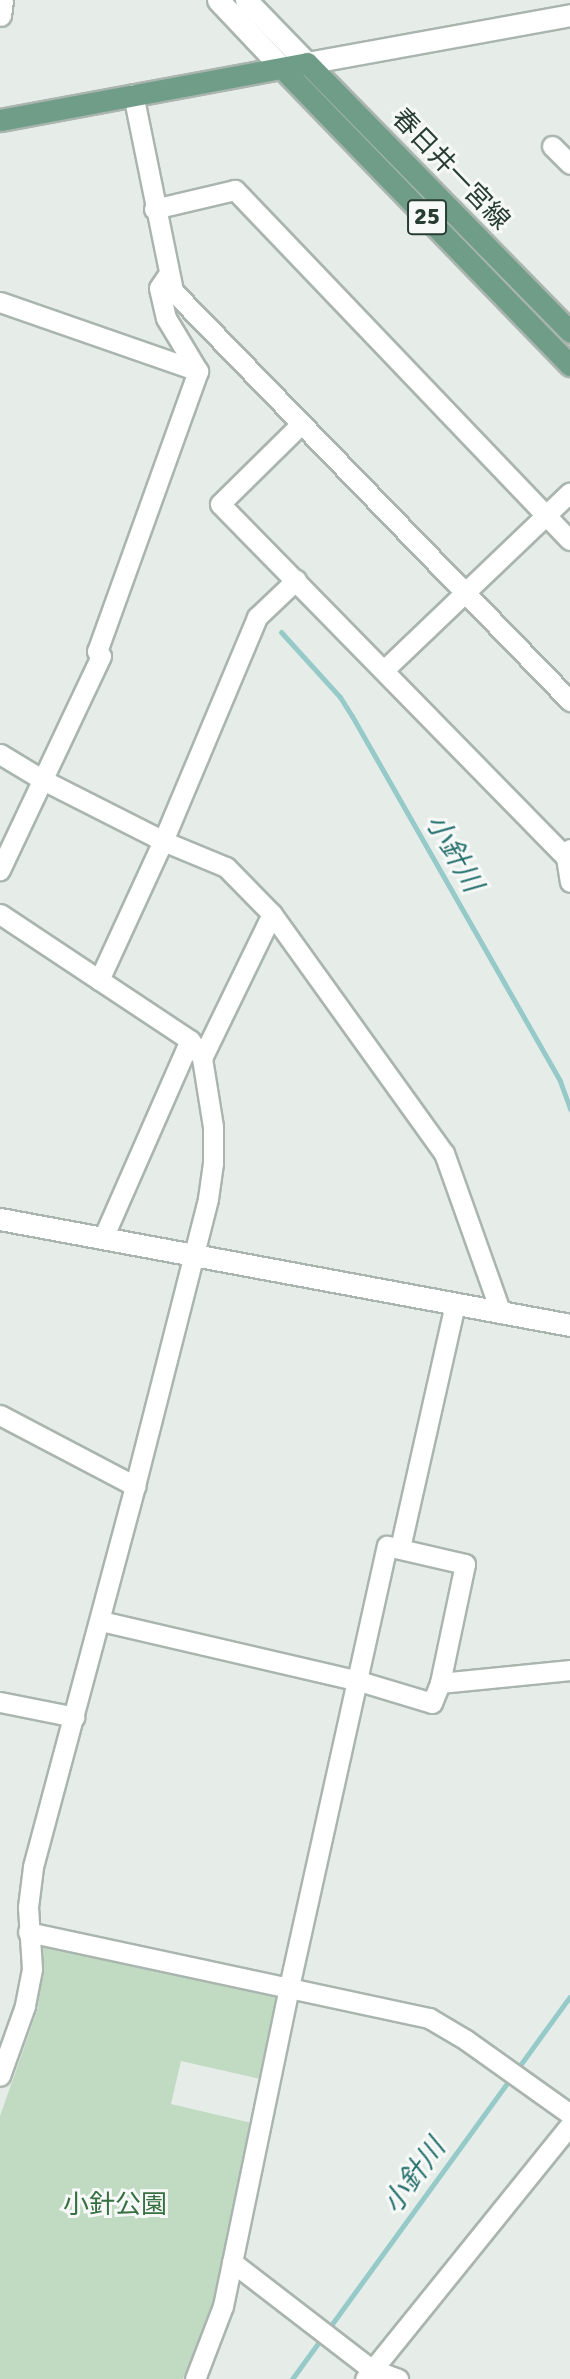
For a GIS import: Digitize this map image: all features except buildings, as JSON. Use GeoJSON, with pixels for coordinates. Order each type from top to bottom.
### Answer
{"type":"FeatureCollection","features":[{"type":"Feature","properties":{"kind":"main road"},"geometry":{"type":"LineString","coordinates":[[0,120],[133,94],[284,70],[307,63]]}},
{"type":"Feature","properties":{"kind":"main road","name":"春日井一宮線"},"geometry":{"type":"LineString","coordinates":[[307,63],[570,332]]}},
{"type":"Feature","properties":{"kind":"main road","name":"春日井一宮線"},"geometry":{"type":"LineString","coordinates":[[284,70],[570,365]]}},
{"type":"Feature","properties":{"kind":"street"},"geometry":{"type":"LineString","coordinates":[[0,15],[2,0]]}},
{"type":"Feature","properties":{"kind":"street"},"geometry":{"type":"LineString","coordinates":[[218,0],[284,70]]}},
{"type":"Feature","properties":{"kind":"street"},"geometry":{"type":"LineString","coordinates":[[246,0],[307,63],[570,15]]}},
{"type":"Feature","properties":{"kind":"street"},"geometry":{"type":"LineString","coordinates":[[133,94],[167,275],[173,291],[570,701]]}},
{"type":"Feature","properties":{"kind":"street"},"geometry":{"type":"LineString","coordinates":[[570,142],[552,145],[570,164]]}},
{"type":"Feature","properties":{"kind":"street"},"geometry":{"type":"LineString","coordinates":[[154,209],[235,190],[570,540]]}},
{"type":"Feature","properties":{"kind":"street"},"geometry":{"type":"LineString","coordinates":[[167,275],[159,288],[166,318],[198,371]]}},
{"type":"Feature","properties":{"kind":"street"},"geometry":{"type":"LineString","coordinates":[[0,302],[198,371]]}},
{"type":"Feature","properties":{"kind":"street"},"geometry":{"type":"LineString","coordinates":[[0,870],[102,656],[97,651],[198,371]]}},
{"type":"Feature","properties":{"kind":"street"},"geometry":{"type":"LineString","coordinates":[[300,425],[220,504],[569,855],[570,882]]}},
{"type":"Feature","properties":{"kind":"street"},"geometry":{"type":"LineString","coordinates":[[384,670],[570,492]]}},
{"type":"Feature","properties":{"kind":"street"},"geometry":{"type":"LineString","coordinates":[[99,980],[163,841],[257,617],[296,580]]}},
{"type":"Feature","properties":{"kind":"street"},"geometry":{"type":"LineString","coordinates":[[0,754],[43,780],[163,841],[226,867],[272,914],[444,1153],[502,1313]]}},
{"type":"Feature","properties":{"kind":"street"},"geometry":{"type":"LineString","coordinates":[[0,914],[190,1040],[202,1058],[213,1127],[214,1163],[194,1254],[101,1621],[33,1867],[28,1932],[32,1969],[25,2006],[1,2071]]}},
{"type":"Feature","properties":{"kind":"street"},"geometry":{"type":"LineString","coordinates":[[202,1058],[272,914]]}},
{"type":"Feature","properties":{"kind":"street"},"geometry":{"type":"LineString","coordinates":[[103,1238],[190,1040]]}},
{"type":"Feature","properties":{"kind":"street"},"geometry":{"type":"LineString","coordinates":[[0,1219],[570,1325]]}},
{"type":"Feature","properties":{"kind":"street"},"geometry":{"type":"LineString","coordinates":[[400,1548],[455,1303]]}},
{"type":"Feature","properties":{"kind":"street"},"geometry":{"type":"LineString","coordinates":[[0,1415],[135,1486]]}},
{"type":"Feature","properties":{"kind":"street"},"geometry":{"type":"LineString","coordinates":[[101,1621],[359,1681],[432,1703],[440,1683],[466,1564],[387,1546],[359,1681],[289,1987],[223,2306],[195,2379]]}},
{"type":"Feature","properties":{"kind":"street"},"geometry":{"type":"LineString","coordinates":[[440,1683],[570,1670]]}},
{"type":"Feature","properties":{"kind":"street"},"geometry":{"type":"LineString","coordinates":[[0,1702],[75,1717]]}},
{"type":"Feature","properties":{"kind":"street"},"geometry":{"type":"LineString","coordinates":[[28,1932],[429,2018],[466,2040],[570,2114]]}},
{"type":"Feature","properties":{"kind":"street"},"geometry":{"type":"LineString","coordinates":[[368,2374],[570,2125]]}},
{"type":"Feature","properties":{"kind":"street"},"geometry":{"type":"LineString","coordinates":[[232,2262],[324,2335],[368,2374],[398,2379]]}},
{"type":"Feature","properties":{"kind":"green space","name":"小針公園"},"geometry":{"type":"Polygon","coordinates":[[[53,1942],[280,1998],[260,2079],[181,2061],[171,2104],[252,2123],[214,2301],[183,2379],[0,2379],[0,2116],[38,2008],[42,1948],[53,1942]]]}},
{"type":"Feature","properties":{"kind":"waterway","name":"小針川"},"geometry":{"type":"LineString","coordinates":[[281,632],[340,697],[352,716],[560,1081],[570,1109]]}},
{"type":"Feature","properties":{"kind":"waterway","name":"小針川"},"geometry":{"type":"LineString","coordinates":[[292,2379],[570,1997]]}}]}
